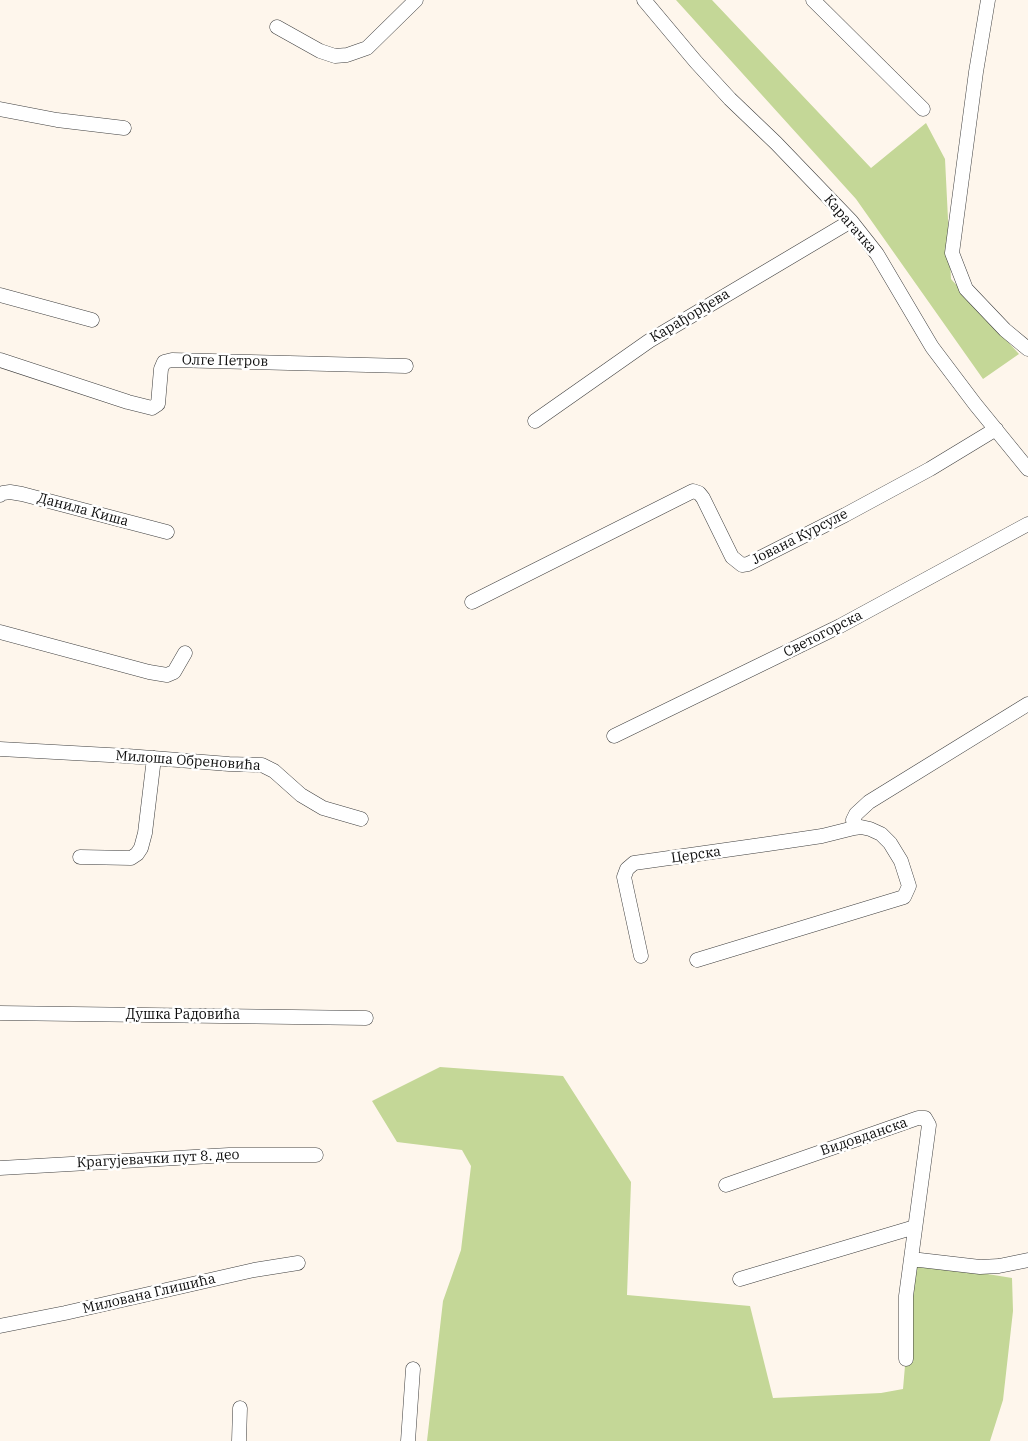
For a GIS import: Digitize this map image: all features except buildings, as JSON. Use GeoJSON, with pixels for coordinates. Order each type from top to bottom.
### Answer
{"type":"FeatureCollection","features":[{"type":"Feature","properties":{"kind":"street"},"geometry":{"type":"LineString","coordinates":[[277,27],[320,51],[335,56],[347,55],[367,48],[416,0]]}},
{"type":"Feature","properties":{"kind":"street","name":"Карагачка"},"geometry":{"type":"LineString","coordinates":[[644,0],[701,68],[851,221],[877,254],[932,347],[1028,469]]}},
{"type":"Feature","properties":{"kind":"street"},"geometry":{"type":"LineString","coordinates":[[813,0],[923,109]]}},
{"type":"Feature","properties":{"kind":"street"},"geometry":{"type":"LineString","coordinates":[[988,0],[976,72],[952,252],[966,289],[1005,330],[1028,349]]}},
{"type":"Feature","properties":{"kind":"street"},"geometry":{"type":"LineString","coordinates":[[0,109],[57,120],[124,128]]}},
{"type":"Feature","properties":{"kind":"street","name":"Карађорђева"},"geometry":{"type":"LineString","coordinates":[[536,421],[648,341],[851,221]]}},
{"type":"Feature","properties":{"kind":"street"},"geometry":{"type":"LineString","coordinates":[[0,295],[92,320]]}},
{"type":"Feature","properties":{"kind":"street","name":"Олге Петров"},"geometry":{"type":"LineString","coordinates":[[0,360],[128,402],[152,408],[158,404],[161,368],[164,362],[172,360],[406,366]]}},
{"type":"Feature","properties":{"kind":"street","name":"Јована Курсуле"},"geometry":{"type":"LineString","coordinates":[[472,602],[692,491],[699,493],[703,498],[732,557],[742,564],[748,564],[879,497],[996,429]]}},
{"type":"Feature","properties":{"kind":"street","name":"Данила Киша"},"geometry":{"type":"LineString","coordinates":[[0,495],[10,492],[22,494],[166,532]]}},
{"type":"Feature","properties":{"kind":"street","name":"Светогорска"},"geometry":{"type":"LineString","coordinates":[[614,736],[840,626],[1028,524]]}},
{"type":"Feature","properties":{"kind":"street"},"geometry":{"type":"LineString","coordinates":[[0,632],[149,672],[167,675],[174,672],[185,653]]}},
{"type":"Feature","properties":{"kind":"street"},"geometry":{"type":"LineString","coordinates":[[854,828],[853,820],[856,814],[869,802],[1028,704]]}},
{"type":"Feature","properties":{"kind":"street","name":"Милоша Обреновића"},"geometry":{"type":"LineString","coordinates":[[0,748],[262,765],[274,771],[301,795],[323,808],[361,819]]}},
{"type":"Feature","properties":{"kind":"street"},"geometry":{"type":"LineString","coordinates":[[80,857],[131,858],[137,854],[141,848],[145,833],[154,758]]}},
{"type":"Feature","properties":{"kind":"street","name":"Церска"},"geometry":{"type":"LineString","coordinates":[[641,956],[624,878],[627,869],[634,863],[822,836],[861,827],[881,834],[890,843],[901,861],[909,886],[904,897],[697,960]]}},
{"type":"Feature","properties":{"kind":"street","name":"Душка Радовића"},"geometry":{"type":"LineString","coordinates":[[0,1013],[366,1018]]}},
{"type":"Feature","properties":{"kind":"street","name":"Видовданска"},"geometry":{"type":"LineString","coordinates":[[726,1185],[918,1118],[925,1118],[929,1125],[906,1296],[906,1359]]}},
{"type":"Feature","properties":{"kind":"street","name":"Крагујевачки пут 8. део"},"geometry":{"type":"LineString","coordinates":[[0,1168],[229,1155],[316,1154]]}},
{"type":"Feature","properties":{"kind":"street"},"geometry":{"type":"LineString","coordinates":[[740,1279],[915,1227]]}},
{"type":"Feature","properties":{"kind":"street"},"geometry":{"type":"LineString","coordinates":[[911,1259],[980,1266],[1000,1266],[1028,1260]]}},
{"type":"Feature","properties":{"kind":"street","name":"Милована Глишића"},"geometry":{"type":"LineString","coordinates":[[0,1326],[254,1270],[298,1263]]}},
{"type":"Feature","properties":{"kind":"street"},"geometry":{"type":"LineString","coordinates":[[408,1441],[413,1369]]}},
{"type":"Feature","properties":{"kind":"street"},"geometry":{"type":"LineString","coordinates":[[240,1408],[240,1441]]}},
{"type":"Feature","properties":{"kind":"green space"},"geometry":{"type":"Polygon","coordinates":[[[676,0],[712,0],[871,168],[926,123],[945,159],[951,279],[1019,354],[983,379],[856,199],[676,0]]]}},
{"type":"Feature","properties":{"kind":"green space"},"geometry":{"type":"Polygon","coordinates":[[[440,1067],[563,1076],[631,1182],[627,1295],[750,1306],[773,1398],[881,1393],[903,1389],[914,1262],[1012,1278],[1013,1311],[1003,1400],[990,1441],[427,1441],[443,1301],[461,1250],[471,1166],[462,1150],[397,1142],[372,1101],[440,1067]]]}}]}
